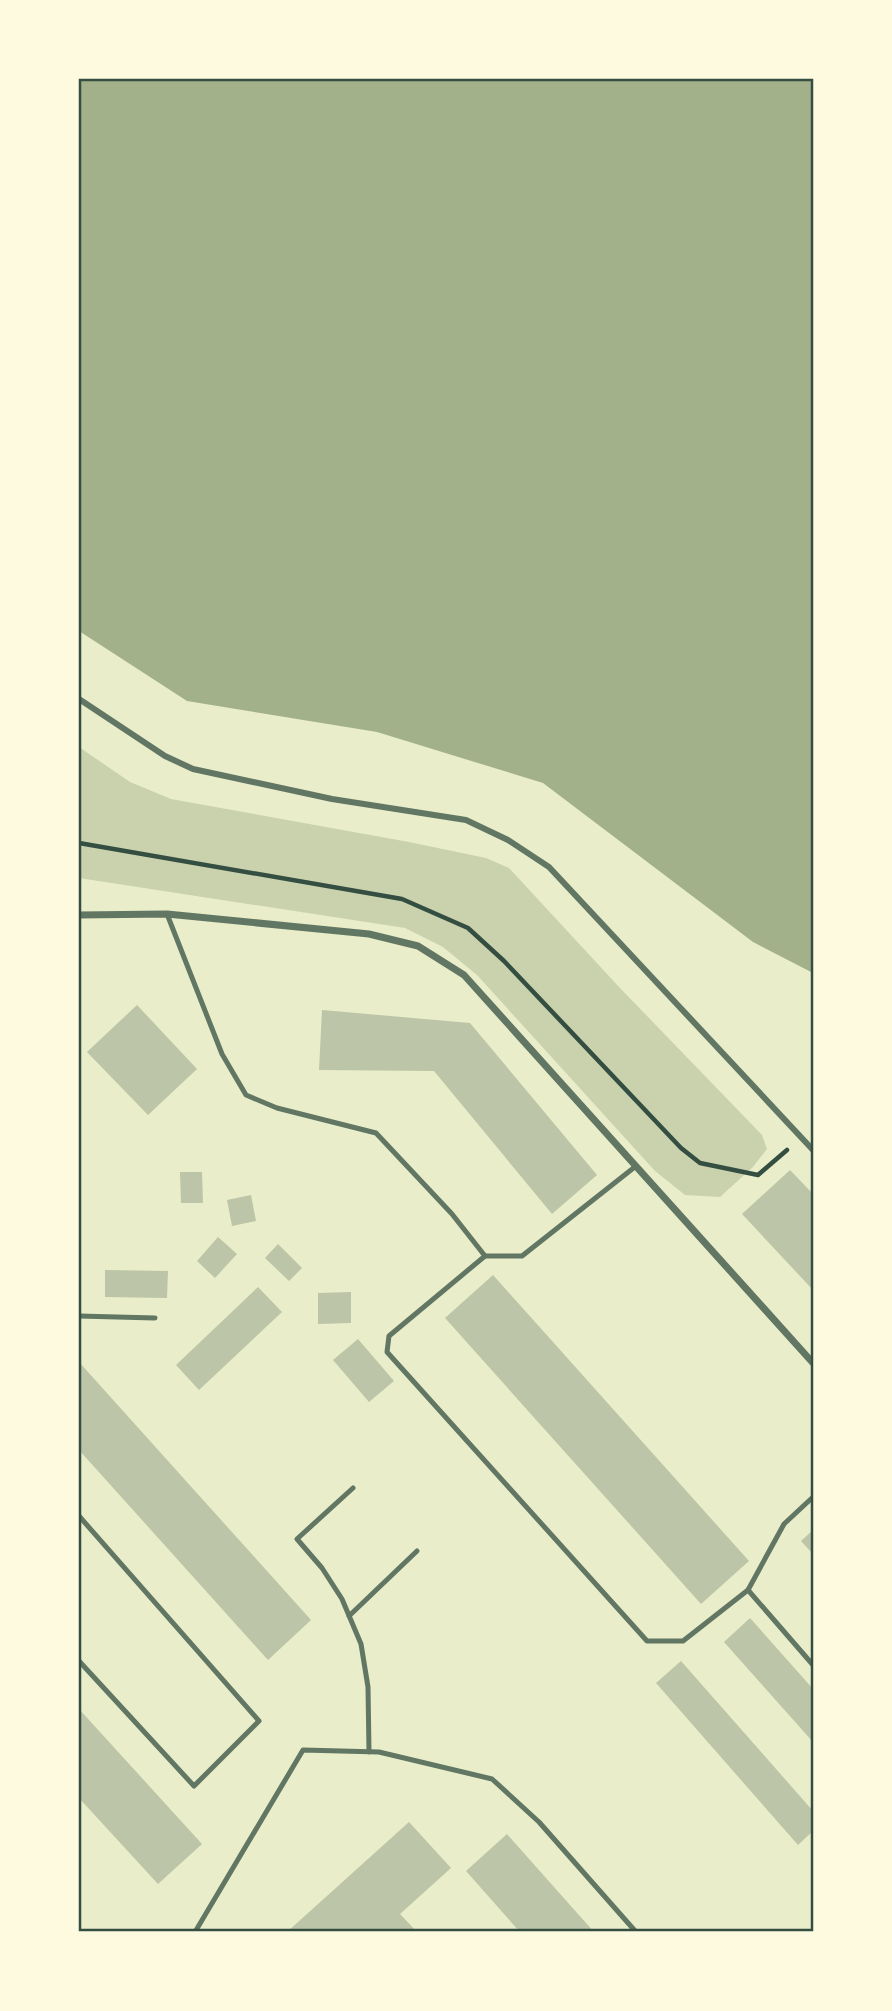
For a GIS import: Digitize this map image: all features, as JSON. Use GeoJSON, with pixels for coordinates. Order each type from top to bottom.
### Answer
{"type":"FeatureCollection","features":[{"type":"Feature","properties":{"kind":"street"},"geometry":{"type":"LineString","coordinates":[[79,699],[165,756],[193,769],[332,799],[466,820],[508,840],[549,867],[813,1150]]}},
{"type":"Feature","properties":{"kind":"street"},"geometry":{"type":"LineString","coordinates":[[79,915],[167,914],[369,934],[418,946],[464,975],[813,1363]]}},
{"type":"Feature","properties":{"kind":"lane"},"geometry":{"type":"LineString","coordinates":[[167,914],[222,1054],[246,1095],[277,1108],[376,1133],[452,1214],[485,1256]]}},
{"type":"Feature","properties":{"kind":"lane"},"geometry":{"type":"LineString","coordinates":[[636,1166],[523,1256],[485,1256],[388,1336],[387,1352],[647,1641],[683,1641],[748,1590],[784,1524],[813,1497]]}},
{"type":"Feature","properties":{"kind":"lane"},"geometry":{"type":"LineString","coordinates":[[79,1316],[155,1318]]}},
{"type":"Feature","properties":{"kind":"lane"},"geometry":{"type":"LineString","coordinates":[[352,1488],[297,1539],[322,1568],[342,1599],[361,1644],[368,1687],[369,1752]]}},
{"type":"Feature","properties":{"kind":"lane"},"geometry":{"type":"LineString","coordinates":[[79,1516],[259,1721],[194,1786],[79,1661]]}},
{"type":"Feature","properties":{"kind":"lane"},"geometry":{"type":"LineString","coordinates":[[349,1616],[416,1551]]}},
{"type":"Feature","properties":{"kind":"lane"},"geometry":{"type":"LineString","coordinates":[[748,1590],[813,1665]]}},
{"type":"Feature","properties":{"kind":"lane"},"geometry":{"type":"LineString","coordinates":[[195,1932],[303,1750],[379,1752],[492,1779],[538,1822],[636,1932]]}},
{"type":"Feature","properties":{"kind":"shaded area"},"geometry":{"type":"Polygon","coordinates":[[[79,79],[813,79],[813,973],[753,942],[543,783],[377,732],[187,701],[79,631],[79,79]]]}},
{"type":"Feature","properties":{"kind":"shaded area"},"geometry":{"type":"Polygon","coordinates":[[[79,747],[130,782],[171,799],[409,842],[486,858],[509,868],[762,1135],[767,1149],[753,1167],[720,1197],[685,1195],[655,1171],[477,975],[443,947],[405,928],[79,878],[79,747]]]}},
{"type":"Feature","properties":{"kind":"building"},"geometry":{"type":"Polygon","coordinates":[[[137,1005],[197,1069],[148,1115],[87,1052],[137,1005]]]}},
{"type":"Feature","properties":{"kind":"building"},"geometry":{"type":"Polygon","coordinates":[[[322,1010],[470,1023],[597,1175],[552,1214],[434,1071],[319,1070],[322,1010]]]}},
{"type":"Feature","properties":{"kind":"building"},"geometry":{"type":"Polygon","coordinates":[[[790,1170],[813,1194],[813,1290],[742,1214],[790,1170]]]}},
{"type":"Feature","properties":{"kind":"building"},"geometry":{"type":"Polygon","coordinates":[[[180,1172],[202,1172],[203,1203],[181,1203],[180,1172]]]}},
{"type":"Feature","properties":{"kind":"building"},"geometry":{"type":"Polygon","coordinates":[[[251,1195],[256,1221],[232,1226],[227,1200],[251,1195]]]}},
{"type":"Feature","properties":{"kind":"building"},"geometry":{"type":"Polygon","coordinates":[[[218,1237],[237,1254],[215,1278],[197,1261],[218,1237]]]}},
{"type":"Feature","properties":{"kind":"building"},"geometry":{"type":"Polygon","coordinates":[[[278,1244],[302,1268],[289,1281],[265,1258],[278,1244]]]}},
{"type":"Feature","properties":{"kind":"building"},"geometry":{"type":"Polygon","coordinates":[[[105,1270],[168,1271],[167,1298],[105,1297],[105,1270]]]}},
{"type":"Feature","properties":{"kind":"building"},"geometry":{"type":"Polygon","coordinates":[[[493,1275],[749,1561],[701,1604],[445,1318],[493,1275]]]}},
{"type":"Feature","properties":{"kind":"building"},"geometry":{"type":"Polygon","coordinates":[[[258,1287],[282,1312],[199,1390],[176,1365],[258,1287]]]}},
{"type":"Feature","properties":{"kind":"building"},"geometry":{"type":"Polygon","coordinates":[[[351,1292],[351,1323],[318,1324],[318,1293],[351,1292]]]}},
{"type":"Feature","properties":{"kind":"building"},"geometry":{"type":"Polygon","coordinates":[[[358,1339],[394,1381],[369,1402],[333,1360],[358,1339]]]}},
{"type":"Feature","properties":{"kind":"building"},"geometry":{"type":"Polygon","coordinates":[[[79,1362],[311,1620],[268,1660],[79,1450],[79,1362]]]}},
{"type":"Feature","properties":{"kind":"building"},"geometry":{"type":"Polygon","coordinates":[[[813,1530],[813,1554],[801,1541],[813,1530]]]}},
{"type":"Feature","properties":{"kind":"building"},"geometry":{"type":"Polygon","coordinates":[[[750,1618],[813,1689],[813,1742],[724,1642],[750,1618]]]}},
{"type":"Feature","properties":{"kind":"building"},"geometry":{"type":"Polygon","coordinates":[[[681,1661],[813,1811],[813,1831],[798,1845],[656,1683],[681,1661]]]}},
{"type":"Feature","properties":{"kind":"building"},"geometry":{"type":"Polygon","coordinates":[[[79,1709],[202,1844],[158,1884],[79,1798],[79,1709]]]}},
{"type":"Feature","properties":{"kind":"building"},"geometry":{"type":"Polygon","coordinates":[[[409,1822],[451,1868],[400,1914],[417,1932],[287,1932],[409,1822]]]}},
{"type":"Feature","properties":{"kind":"building"},"geometry":{"type":"Polygon","coordinates":[[[507,1834],[594,1932],[520,1932],[466,1871],[507,1834]]]}}]}
